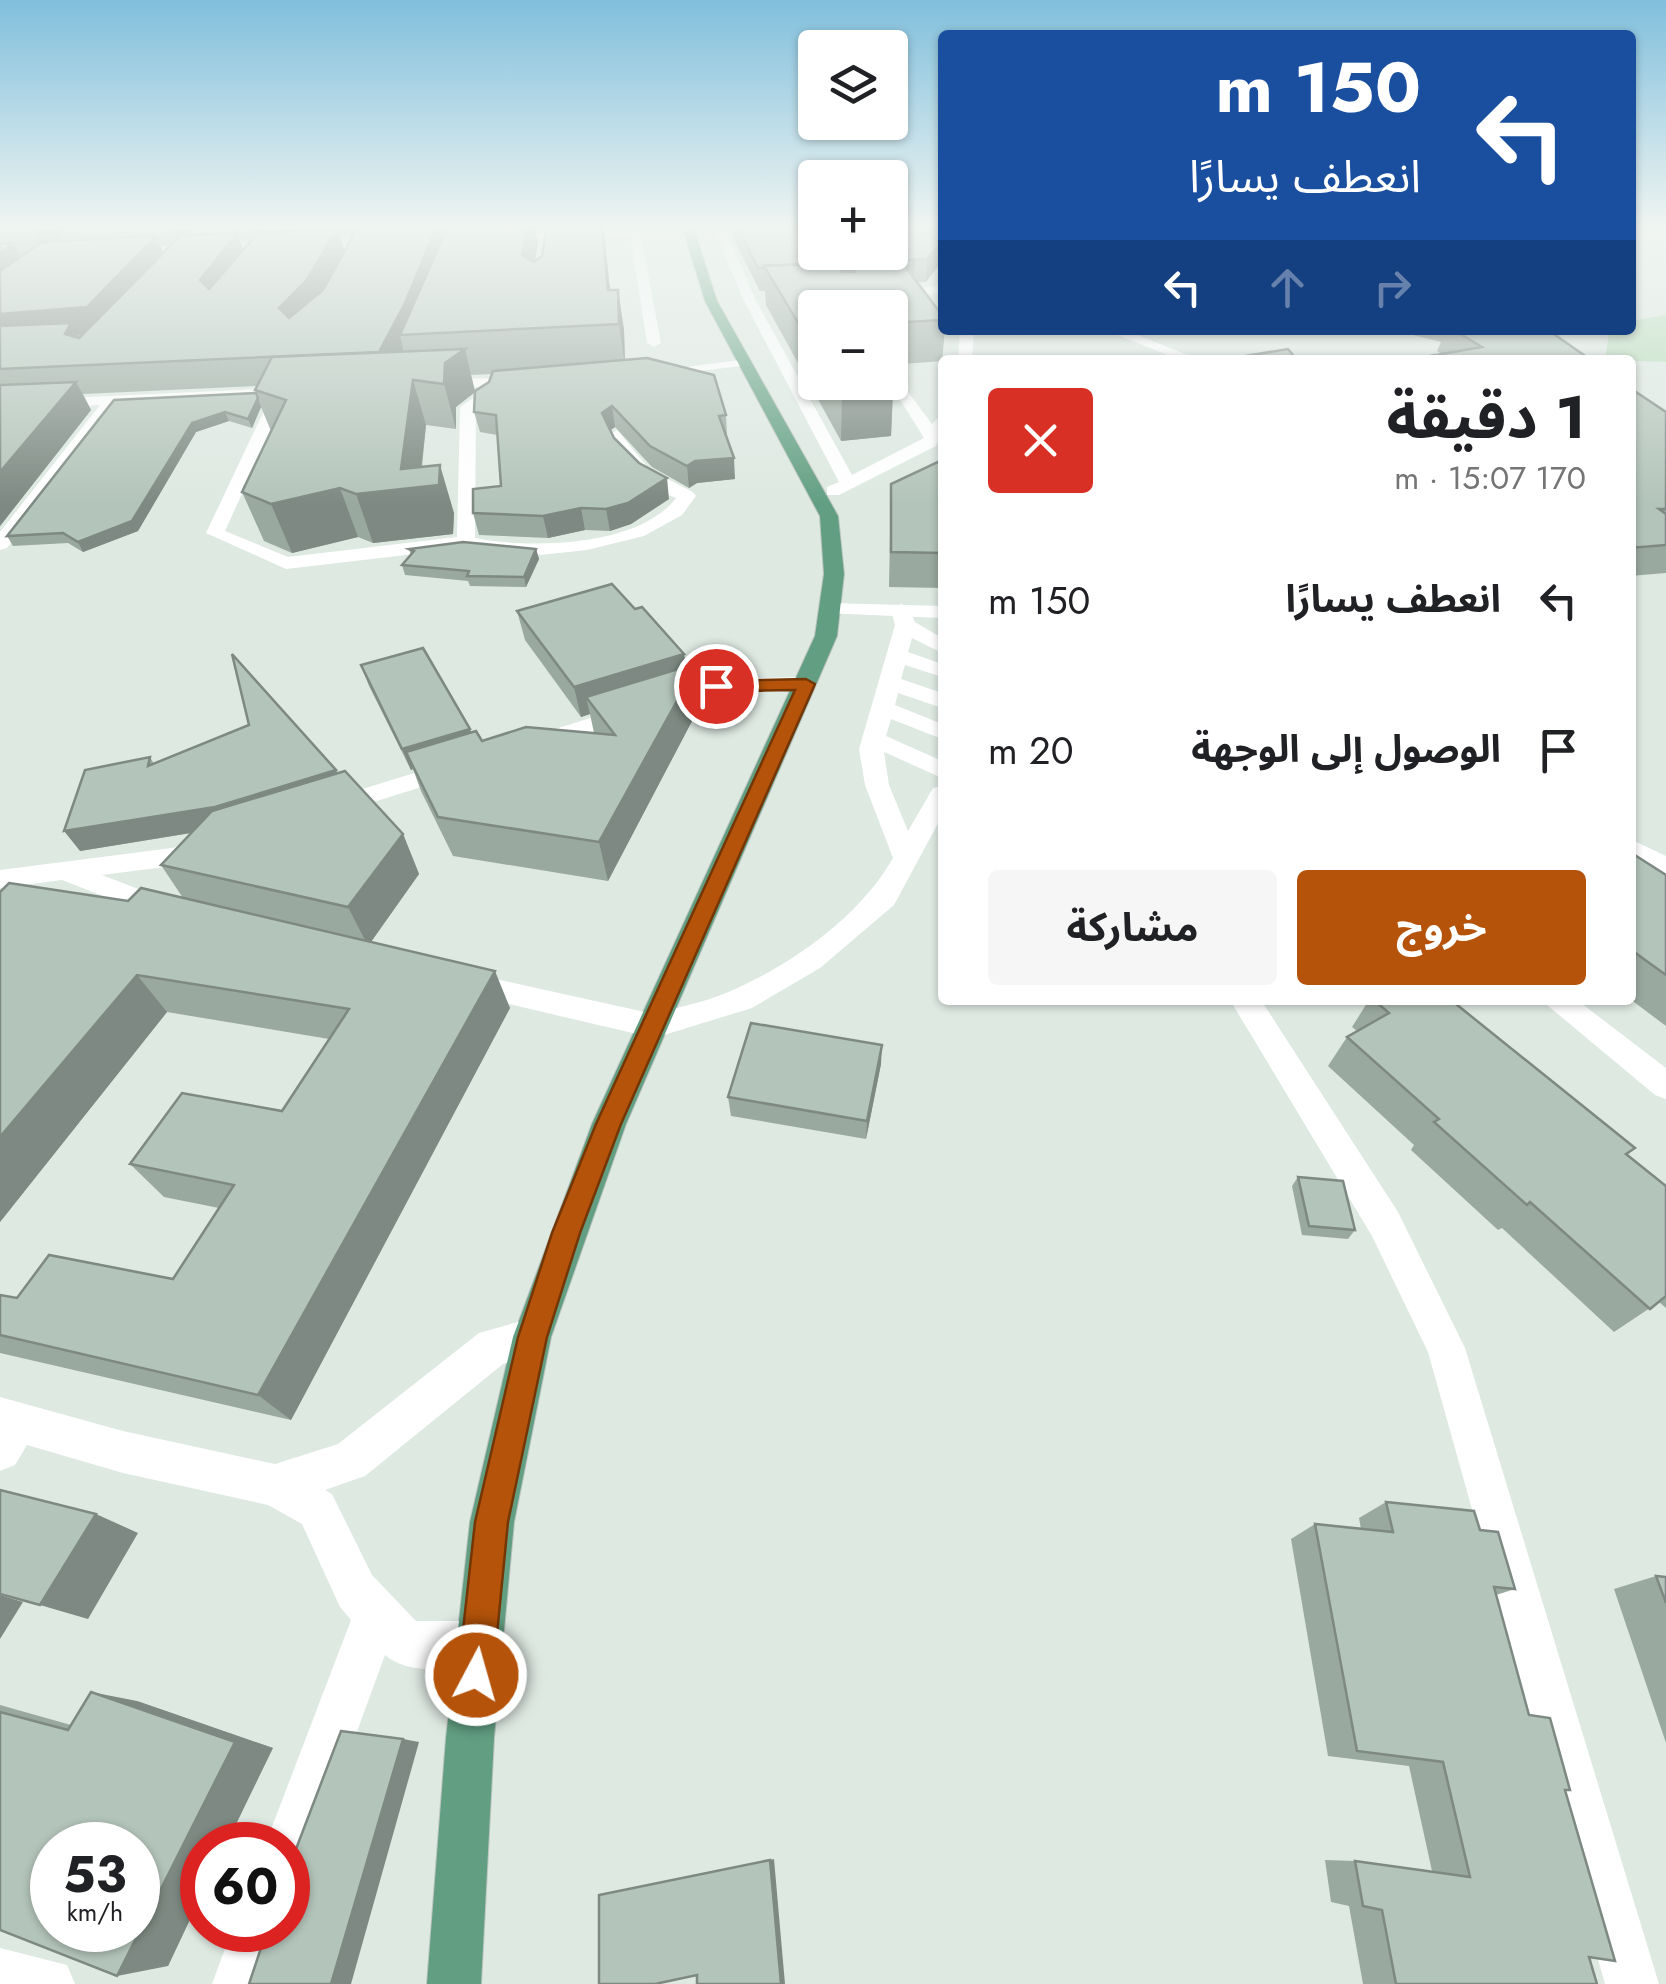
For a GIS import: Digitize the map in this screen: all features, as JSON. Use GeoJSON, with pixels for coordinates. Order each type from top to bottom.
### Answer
{"type":"FeatureCollection","features":[{"type":"Feature","properties":{"kind":"main road"},"geometry":{"type":"LineString","coordinates":[[454,1984],[478,1644],[492,1522],[532,1337],[594,1160],[826,636],[834,490],[742,362],[720,319]]}},
{"type":"Feature","properties":{"kind":"street"},"geometry":{"type":"LineString","coordinates":[[650,319],[654,343]]}},
{"type":"Feature","properties":{"kind":"street"},"geometry":{"type":"LineString","coordinates":[[758,319],[834,490],[920,449],[938,426]]}},
{"type":"Feature","properties":{"kind":"street"},"geometry":{"type":"LineString","coordinates":[[1126,335],[1180,355]]}},
{"type":"Feature","properties":{"kind":"street"},"geometry":{"type":"LineString","coordinates":[[625,374],[742,362]]}},
{"type":"Feature","properties":{"kind":"street"},"geometry":{"type":"LineString","coordinates":[[414,384],[538,380]]}},
{"type":"Feature","properties":{"kind":"street"},"geometry":{"type":"LineString","coordinates":[[466,542],[468,407],[487,396],[486,383]]}},
{"type":"Feature","properties":{"kind":"street"},"geometry":{"type":"LineString","coordinates":[[0,406],[320,389]]}},
{"type":"Feature","properties":{"kind":"street"},"geometry":{"type":"LineString","coordinates":[[281,391],[215,533],[286,563],[466,542],[519,550],[627,538],[682,506],[687,496],[666,490],[629,460],[618,434]]}},
{"type":"Feature","properties":{"kind":"street"},"geometry":{"type":"LineString","coordinates":[[0,544],[112,400]]}},
{"type":"Feature","properties":{"kind":"street"},"geometry":{"type":"LineString","coordinates":[[908,400],[932,437]]}},
{"type":"Feature","properties":{"kind":"street"},"geometry":{"type":"LineString","coordinates":[[830,609],[903,618],[938,613]]}},
{"type":"Feature","properties":{"kind":"street"},"geometry":{"type":"LineString","coordinates":[[903,618],[938,644]]}},
{"type":"Feature","properties":{"kind":"street"},"geometry":{"type":"LineString","coordinates":[[903,618],[897,656],[874,739],[877,786],[906,858]]}},
{"type":"Feature","properties":{"kind":"street"},"geometry":{"type":"LineString","coordinates":[[897,656],[938,671]]}},
{"type":"Feature","properties":{"kind":"street"},"geometry":{"type":"LineString","coordinates":[[890,682],[938,700]]}},
{"type":"Feature","properties":{"kind":"street"},"geometry":{"type":"LineString","coordinates":[[514,750],[716,686],[806,684]]}},
{"type":"Feature","properties":{"kind":"street"},"geometry":{"type":"LineString","coordinates":[[883,708],[938,730]]}},
{"type":"Feature","properties":{"kind":"street"},"geometry":{"type":"LineString","coordinates":[[874,739],[938,768]]}},
{"type":"Feature","properties":{"kind":"street"},"geometry":{"type":"LineString","coordinates":[[311,813],[477,761]]}},
{"type":"Feature","properties":{"kind":"street"},"geometry":{"type":"LineString","coordinates":[[443,978],[654,1026],[741,1000],[810,960],[884,898],[938,801]]}},
{"type":"Feature","properties":{"kind":"street"},"geometry":{"type":"LineString","coordinates":[[0,879],[172,857],[238,836]]}},
{"type":"Feature","properties":{"kind":"street"},"geometry":{"type":"LineString","coordinates":[[1636,851],[1666,868]]}},
{"type":"Feature","properties":{"kind":"street"},"geometry":{"type":"LineString","coordinates":[[39,898],[66,871]]}},
{"type":"Feature","properties":{"kind":"street"},"geometry":{"type":"LineString","coordinates":[[66,871],[194,921]]}},
{"type":"Feature","properties":{"kind":"street"},"geometry":{"type":"LineString","coordinates":[[1248,1005],[1385,1224],[1446,1348],[1632,1984]]}},
{"type":"Feature","properties":{"kind":"street"},"geometry":{"type":"LineString","coordinates":[[1562,1005],[1666,1086]]}},
{"type":"Feature","properties":{"kind":"street"},"geometry":{"type":"LineString","coordinates":[[274,1485],[350,1461],[493,1347],[532,1337]]}},
{"type":"Feature","properties":{"kind":"street"},"geometry":{"type":"LineString","coordinates":[[7,1429],[274,1485],[317,1509],[356,1592],[406,1644],[478,1644]]}},
{"type":"Feature","properties":{"kind":"street"},"geometry":{"type":"LineString","coordinates":[[299,1822],[376,1615]]}},
{"type":"Feature","properties":{"kind":"street"},"geometry":{"type":"LineString","coordinates":[[239,1984],[251,1952]]}},
{"type":"Feature","properties":{"kind":"street"},"geometry":{"type":"LineString","coordinates":[[0,1975],[48,1984]]}},
{"type":"Feature","properties":{"kind":"green space"},"geometry":{"type":"Polygon","coordinates":[[[1666,319],[1666,362],[1636,361],[1636,355],[1606,355],[1609,335],[1636,335],[1636,320],[1666,319]]]}},
{"type":"Feature","properties":{"kind":"building"},"geometry":{"type":"Polygon","coordinates":[[[98,319],[397,319],[379,352],[0,369],[0,326],[71,323],[65,334],[79,338],[98,319]]]}},
{"type":"Feature","properties":{"kind":"building"},"geometry":{"type":"Polygon","coordinates":[[[407,319],[619,319],[619,324],[400,335],[407,319]]]}},
{"type":"Feature","properties":{"kind":"building"},"geometry":{"type":"Polygon","coordinates":[[[908,319],[938,320],[908,322],[908,319]]]}},
{"type":"Feature","properties":{"kind":"building"},"geometry":{"type":"Polygon","coordinates":[[[1462,335],[1555,335],[1584,355],[1435,355],[1482,347],[1462,335]]]}},
{"type":"Feature","properties":{"kind":"building"},"geometry":{"type":"Polygon","coordinates":[[[465,349],[445,363],[444,384],[413,380],[401,469],[440,465],[439,485],[356,494],[340,488],[271,504],[242,492],[286,400],[255,390],[272,357],[465,349]]]}},
{"type":"Feature","properties":{"kind":"building"},"geometry":{"type":"Polygon","coordinates":[[[1288,349],[1293,355],[1251,355],[1288,349]]]}},
{"type":"Feature","properties":{"kind":"building"},"geometry":{"type":"Polygon","coordinates":[[[647,358],[714,375],[726,415],[719,416],[734,458],[695,461],[687,466],[650,446],[612,406],[602,413],[614,438],[639,463],[667,478],[628,503],[606,509],[581,508],[543,516],[473,513],[473,489],[501,486],[496,415],[474,412],[475,391],[489,382],[493,371],[647,358]]]}},
{"type":"Feature","properties":{"kind":"building"},"geometry":{"type":"Polygon","coordinates":[[[76,382],[0,472],[0,385],[76,382]]]}},
{"type":"Feature","properties":{"kind":"building"},"geometry":{"type":"Polygon","coordinates":[[[1636,392],[1666,412],[1666,509],[1659,509],[1666,514],[1666,545],[1636,548],[1636,392]]]}},
{"type":"Feature","properties":{"kind":"building"},"geometry":{"type":"Polygon","coordinates":[[[256,393],[258,398],[248,419],[225,412],[192,423],[132,521],[78,542],[63,533],[7,536],[114,400],[256,393]]]}},
{"type":"Feature","properties":{"kind":"building"},"geometry":{"type":"Polygon","coordinates":[[[938,462],[938,553],[891,552],[891,484],[938,462]]]}},
{"type":"Feature","properties":{"kind":"building"},"geometry":{"type":"Polygon","coordinates":[[[463,542],[536,549],[524,577],[467,576],[469,571],[402,565],[414,551],[409,549],[463,542]]]}},
{"type":"Feature","properties":{"kind":"building"},"geometry":{"type":"Polygon","coordinates":[[[612,584],[635,609],[642,607],[684,654],[574,687],[517,611],[612,584]]]}},
{"type":"Feature","properties":{"kind":"building"},"geometry":{"type":"Polygon","coordinates":[[[423,648],[470,729],[402,749],[361,665],[423,648]]]}},
{"type":"Feature","properties":{"kind":"building"},"geometry":{"type":"Polygon","coordinates":[[[232,654],[336,770],[215,807],[64,831],[85,770],[150,757],[148,766],[249,725],[232,654]]]}},
{"type":"Feature","properties":{"kind":"building"},"geometry":{"type":"Polygon","coordinates":[[[698,663],[599,842],[438,817],[406,752],[476,731],[482,741],[526,727],[615,735],[586,697],[698,663]]]}},
{"type":"Feature","properties":{"kind":"building"},"geometry":{"type":"Polygon","coordinates":[[[345,771],[403,834],[348,907],[161,865],[212,811],[345,771]]]}},
{"type":"Feature","properties":{"kind":"building"},"geometry":{"type":"Polygon","coordinates":[[[1636,856],[1666,875],[1666,975],[1636,953],[1636,856]]]}},
{"type":"Feature","properties":{"kind":"building"},"geometry":{"type":"Polygon","coordinates":[[[9,883],[128,901],[141,888],[495,971],[258,1395],[0,1335],[0,1295],[17,1298],[49,1255],[173,1279],[234,1185],[130,1164],[182,1093],[282,1111],[349,1009],[137,975],[0,1137],[0,892],[9,883]]]}},
{"type":"Feature","properties":{"kind":"building"},"geometry":{"type":"Polygon","coordinates":[[[1380,1005],[1457,1005],[1635,1148],[1626,1154],[1666,1186],[1666,1296],[1650,1309],[1434,1122],[1439,1119],[1347,1037],[1389,1013],[1380,1005]]]}},
{"type":"Feature","properties":{"kind":"building"},"geometry":{"type":"Polygon","coordinates":[[[751,1023],[882,1045],[867,1121],[728,1097],[751,1023]]]}},
{"type":"Feature","properties":{"kind":"building"},"geometry":{"type":"Polygon","coordinates":[[[1298,1177],[1343,1181],[1355,1230],[1309,1226],[1298,1177]]]}},
{"type":"Feature","properties":{"kind":"building"},"geometry":{"type":"Polygon","coordinates":[[[0,1490],[96,1514],[40,1605],[0,1594],[0,1490]]]}},
{"type":"Feature","properties":{"kind":"building"},"geometry":{"type":"Polygon","coordinates":[[[1386,1502],[1474,1511],[1480,1530],[1498,1532],[1515,1589],[1494,1587],[1529,1715],[1550,1718],[1570,1790],[1565,1790],[1615,1961],[1589,1957],[1597,1984],[1396,1984],[1382,1910],[1363,1906],[1355,1861],[1470,1877],[1443,1762],[1357,1751],[1315,1524],[1393,1532],[1386,1502]]]}},
{"type":"Feature","properties":{"kind":"building"},"geometry":{"type":"Polygon","coordinates":[[[1656,1576],[1666,1577],[1666,1603],[1656,1576]]]}},
{"type":"Feature","properties":{"kind":"building"},"geometry":{"type":"Polygon","coordinates":[[[91,1692],[235,1742],[195,1822],[180,1822],[180,1851],[160,1891],[160,1822],[30,1822],[30,1942],[0,1930],[0,1712],[68,1730],[91,1692]]]}},
{"type":"Feature","properties":{"kind":"building"},"geometry":{"type":"Polygon","coordinates":[[[341,1731],[403,1739],[331,1984],[249,1984],[260,1952],[310,1952],[310,1822],[306,1822],[341,1731]]]}},
{"type":"Feature","properties":{"kind":"building"},"geometry":{"type":"Polygon","coordinates":[[[770,1860],[781,1984],[697,1984],[697,1975],[655,1984],[599,1984],[599,1895],[770,1860]]]}},
{"type":"Feature","properties":{"kind":"building"},"geometry":{"type":"Polygon","coordinates":[[[56,1952],[129,1952],[117,1976],[56,1952]]]}},
{"type":"Feature","properties":{"kind":"route"},"geometry":{"type":"LineString","coordinates":[[476,1675],[492,1522],[532,1337],[566,1233],[608,1124],[687,956],[806,684],[746,682],[716,686]]}}]}
